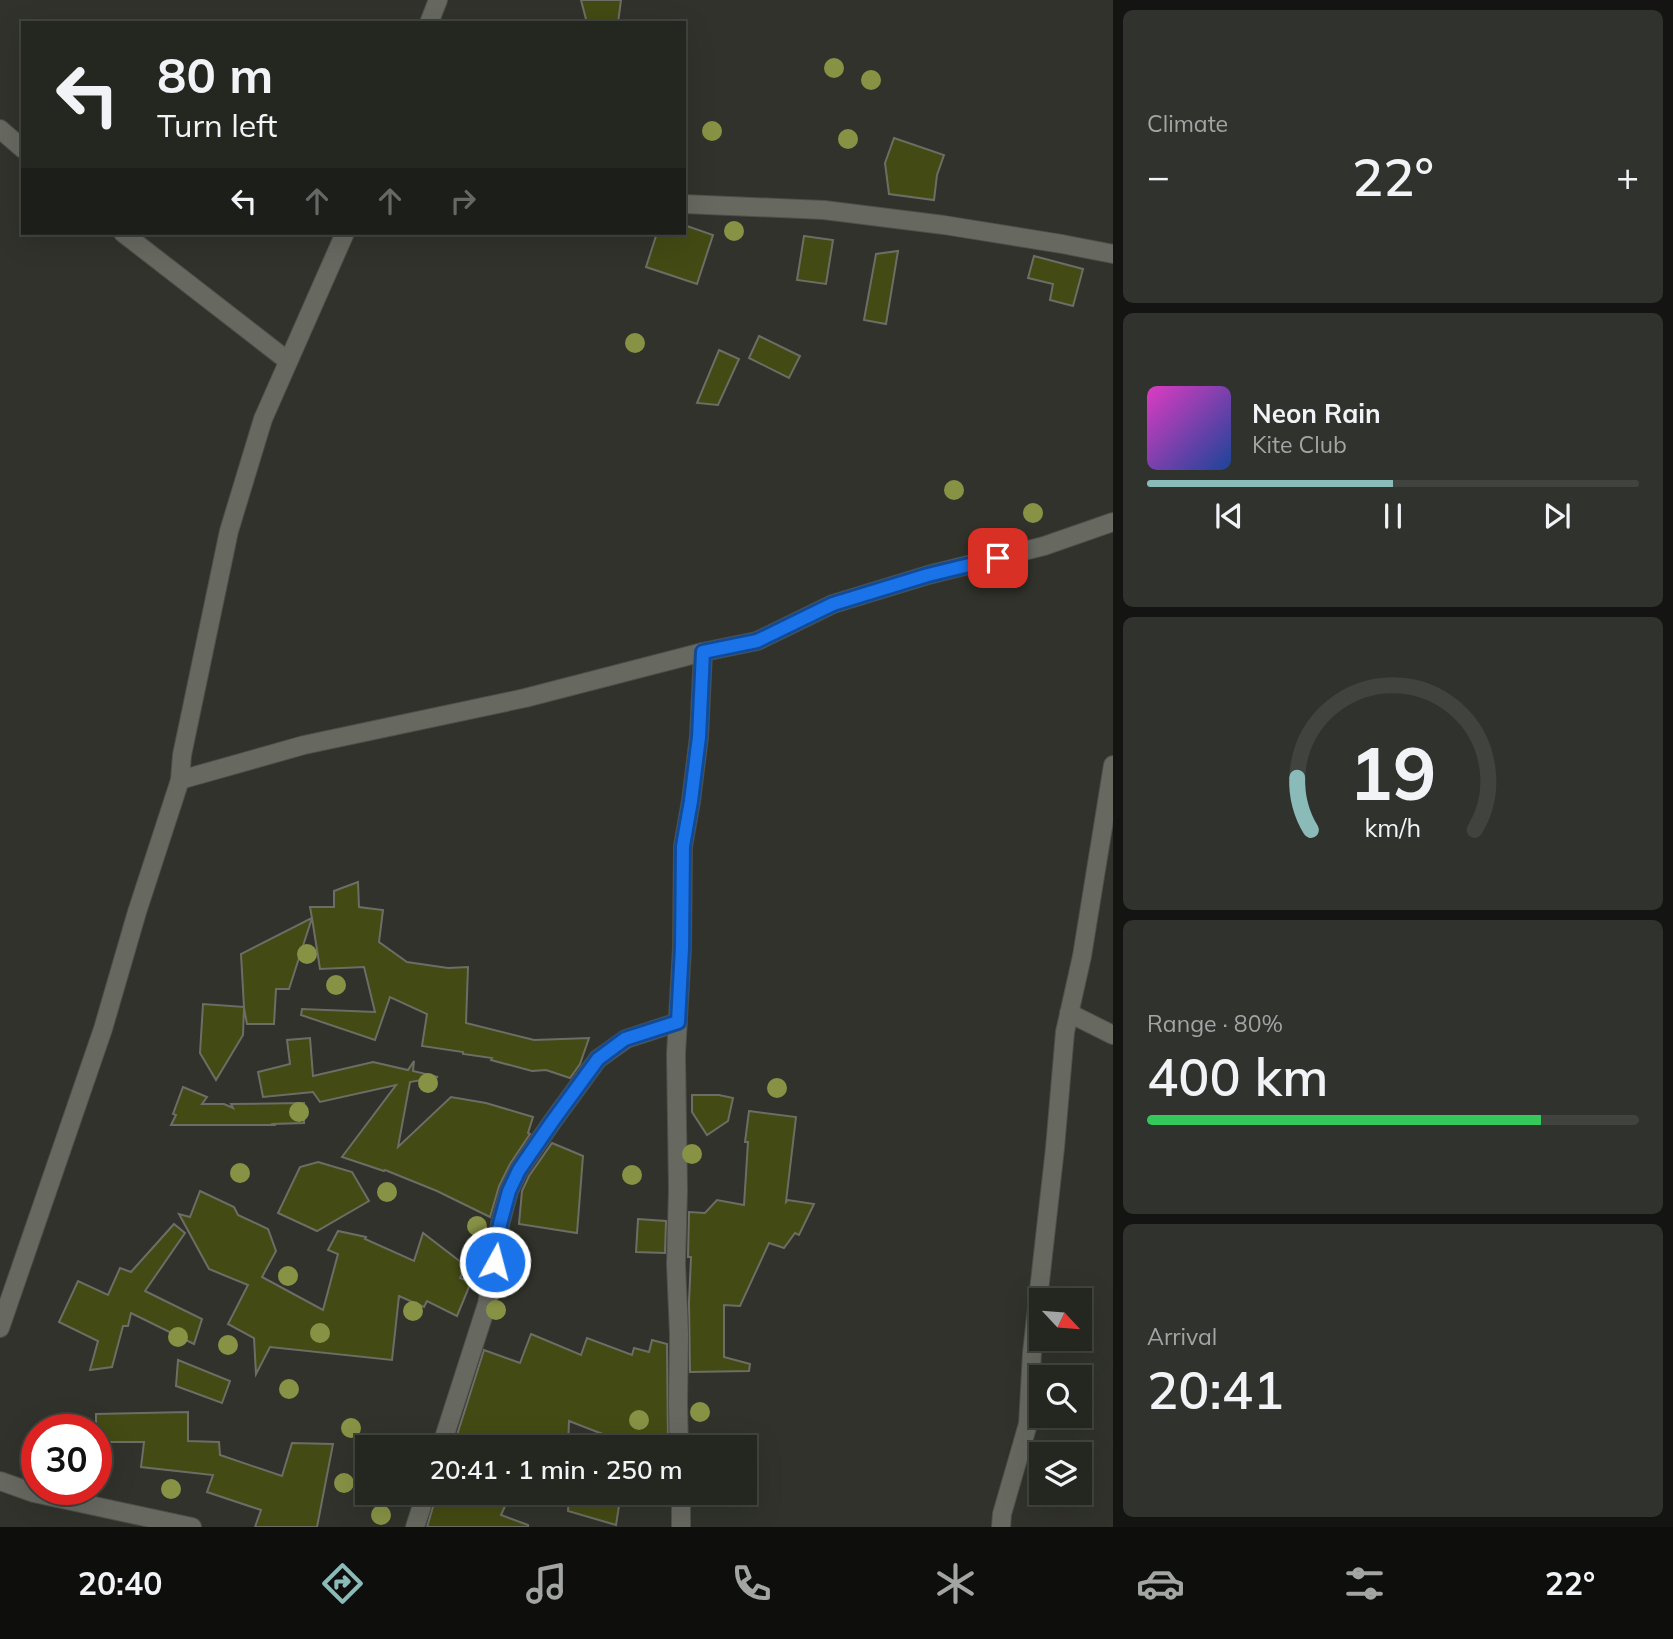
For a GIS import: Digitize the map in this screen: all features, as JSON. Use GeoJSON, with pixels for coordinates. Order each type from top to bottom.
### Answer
{"type":"FeatureCollection","features":[{"type":"Feature","properties":{"kind":"street"},"geometry":{"type":"LineString","coordinates":[[430,21],[438,0]]}},
{"type":"Feature","properties":{"kind":"street"},"geometry":{"type":"LineString","coordinates":[[0,129],[21,147]]}},
{"type":"Feature","properties":{"kind":"street"},"geometry":{"type":"LineString","coordinates":[[686,204],[824,210],[944,225],[1113,254]]}},
{"type":"Feature","properties":{"kind":"street"},"geometry":{"type":"LineString","coordinates":[[126,235],[288,361]]}},
{"type":"Feature","properties":{"kind":"street"},"geometry":{"type":"LineString","coordinates":[[0,1328],[103,1029],[180,780],[182,755],[229,531],[263,419],[344,235]]}},
{"type":"Feature","properties":{"kind":"street"},"geometry":{"type":"LineString","coordinates":[[180,780],[304,745],[525,698],[703,652],[757,641],[833,604],[928,575],[1044,546],[1113,522]]}},
{"type":"Feature","properties":{"kind":"street"},"geometry":{"type":"LineString","coordinates":[[679,1435],[676,1054],[682,948],[683,846],[699,737],[703,652]]}},
{"type":"Feature","properties":{"kind":"street"},"geometry":{"type":"LineString","coordinates":[[1001,1527],[1002,1514],[1028,1424],[1032,1353],[1065,1032],[1082,956],[1113,765]]}},
{"type":"Feature","properties":{"kind":"street"},"geometry":{"type":"LineString","coordinates":[[1069,1013],[1113,1035]]}},
{"type":"Feature","properties":{"kind":"street"},"geometry":{"type":"LineString","coordinates":[[444,1435],[487,1304],[500,1224],[509,1191],[519,1170],[598,1059],[625,1039],[678,1022]]}},
{"type":"Feature","properties":{"kind":"street"},"geometry":{"type":"LineString","coordinates":[[0,1481],[34,1493],[192,1527]]}},
{"type":"Feature","properties":{"kind":"street"},"geometry":{"type":"LineString","coordinates":[[415,1527],[422,1505]]}},
{"type":"Feature","properties":{"kind":"street"},"geometry":{"type":"LineString","coordinates":[[681,1505],[681,1527]]}},
{"type":"Feature","properties":{"kind":"building"},"geometry":{"type":"Polygon","coordinates":[[[581,0],[621,0],[618,21],[586,21],[581,0]]]}},
{"type":"Feature","properties":{"kind":"building"},"geometry":{"type":"Polygon","coordinates":[[[894,138],[944,155],[937,175],[934,200],[889,194],[885,163],[894,138]]]}},
{"type":"Feature","properties":{"kind":"building"},"geometry":{"type":"Polygon","coordinates":[[[686,226],[713,235],[697,284],[646,267],[656,235],[686,235],[686,226]]]}},
{"type":"Feature","properties":{"kind":"building"},"geometry":{"type":"Polygon","coordinates":[[[804,236],[833,240],[826,284],[797,280],[804,236]]]}},
{"type":"Feature","properties":{"kind":"building"},"geometry":{"type":"Polygon","coordinates":[[[898,251],[886,324],[864,320],[876,254],[898,251]]]}},
{"type":"Feature","properties":{"kind":"building"},"geometry":{"type":"Polygon","coordinates":[[[1034,256],[1083,269],[1073,306],[1050,300],[1053,284],[1028,278],[1034,256]]]}},
{"type":"Feature","properties":{"kind":"building"},"geometry":{"type":"Polygon","coordinates":[[[759,336],[800,356],[789,378],[749,358],[759,336]]]}},
{"type":"Feature","properties":{"kind":"building"},"geometry":{"type":"Polygon","coordinates":[[[719,350],[739,359],[718,405],[697,403],[719,350]]]}},
{"type":"Feature","properties":{"kind":"building"},"geometry":{"type":"Polygon","coordinates":[[[358,882],[359,907],[383,910],[379,942],[407,962],[448,968],[468,967],[466,1023],[534,1040],[589,1038],[580,1064],[570,1078],[546,1070],[532,1071],[491,1060],[492,1058],[422,1046],[427,1014],[390,997],[375,1040],[301,1015],[302,1009],[375,1012],[364,967],[320,969],[310,907],[334,907],[334,891],[358,882]]]}},
{"type":"Feature","properties":{"kind":"building"},"geometry":{"type":"Polygon","coordinates":[[[312,918],[289,989],[276,989],[274,1024],[247,1024],[244,1008],[243,1035],[216,1080],[200,1053],[203,1004],[244,1007],[241,954],[312,918]]]}},
{"type":"Feature","properties":{"kind":"building"},"geometry":{"type":"Polygon","coordinates":[[[310,1038],[313,1076],[373,1062],[408,1070],[414,1061],[413,1071],[438,1077],[410,1082],[398,1147],[451,1097],[486,1103],[533,1117],[528,1133],[530,1134],[499,1186],[490,1217],[437,1191],[385,1170],[342,1157],[396,1085],[320,1102],[313,1092],[263,1097],[258,1072],[290,1064],[287,1040],[310,1038]]]}},
{"type":"Feature","properties":{"kind":"building"},"geometry":{"type":"Polygon","coordinates":[[[183,1087],[207,1097],[202,1104],[224,1104],[233,1108],[231,1104],[304,1103],[304,1123],[171,1125],[183,1087]]]}},
{"type":"Feature","properties":{"kind":"building"},"geometry":{"type":"Polygon","coordinates":[[[692,1095],[733,1098],[728,1121],[707,1135],[692,1112],[692,1095]]]}},
{"type":"Feature","properties":{"kind":"building"},"geometry":{"type":"Polygon","coordinates":[[[749,1111],[796,1117],[786,1202],[788,1200],[814,1204],[799,1235],[795,1233],[784,1248],[769,1243],[740,1306],[724,1305],[724,1357],[750,1364],[749,1371],[690,1372],[689,1212],[705,1213],[717,1200],[744,1205],[748,1142],[745,1142],[749,1111]]]}},
{"type":"Feature","properties":{"kind":"building"},"geometry":{"type":"Polygon","coordinates":[[[552,1143],[583,1156],[577,1233],[519,1224],[522,1191],[552,1143]]]}},
{"type":"Feature","properties":{"kind":"building"},"geometry":{"type":"Polygon","coordinates":[[[318,1162],[352,1172],[369,1201],[317,1231],[278,1213],[300,1167],[318,1162]]]}},
{"type":"Feature","properties":{"kind":"building"},"geometry":{"type":"Polygon","coordinates":[[[200,1191],[234,1207],[238,1215],[268,1229],[276,1251],[262,1277],[323,1310],[338,1254],[328,1250],[338,1231],[366,1237],[365,1239],[414,1261],[423,1233],[466,1266],[460,1278],[471,1282],[457,1316],[427,1301],[424,1307],[399,1296],[392,1360],[270,1347],[256,1374],[254,1338],[228,1324],[248,1285],[209,1269],[179,1214],[190,1217],[200,1191]]]}},
{"type":"Feature","properties":{"kind":"building"},"geometry":{"type":"Polygon","coordinates":[[[638,1219],[666,1221],[665,1253],[636,1252],[638,1219]]]}},
{"type":"Feature","properties":{"kind":"building"},"geometry":{"type":"Polygon","coordinates":[[[174,1224],[185,1233],[145,1291],[202,1319],[194,1344],[131,1313],[128,1326],[123,1326],[112,1367],[90,1370],[98,1341],[59,1322],[78,1281],[108,1295],[120,1268],[131,1272],[174,1224]]]}},
{"type":"Feature","properties":{"kind":"building"},"geometry":{"type":"Polygon","coordinates":[[[531,1334],[581,1355],[587,1338],[632,1355],[634,1348],[649,1352],[652,1340],[667,1344],[668,1435],[605,1435],[569,1421],[568,1435],[457,1435],[484,1350],[520,1363],[531,1334]]]}},
{"type":"Feature","properties":{"kind":"building"},"geometry":{"type":"Polygon","coordinates":[[[178,1360],[230,1381],[222,1403],[176,1386],[178,1360]]]}},
{"type":"Feature","properties":{"kind":"building"},"geometry":{"type":"Polygon","coordinates":[[[188,1412],[188,1441],[219,1442],[220,1455],[282,1476],[292,1443],[333,1444],[317,1527],[255,1527],[261,1510],[207,1492],[213,1475],[141,1467],[144,1442],[112,1442],[112,1414],[96,1414],[188,1412]]]}},
{"type":"Feature","properties":{"kind":"building"},"geometry":{"type":"Polygon","coordinates":[[[433,1505],[506,1505],[501,1515],[528,1525],[528,1527],[427,1527],[433,1505]]]}},
{"type":"Feature","properties":{"kind":"building"},"geometry":{"type":"Polygon","coordinates":[[[568,1505],[619,1505],[616,1525],[568,1511],[568,1505]]]}},
{"type":"Feature","properties":{"kind":"route"},"geometry":{"type":"LineString","coordinates":[[495,1262],[500,1224],[509,1191],[519,1170],[598,1059],[625,1039],[678,1022],[683,846],[699,737],[703,652],[757,641],[833,604],[928,575],[998,558]]}}]}
